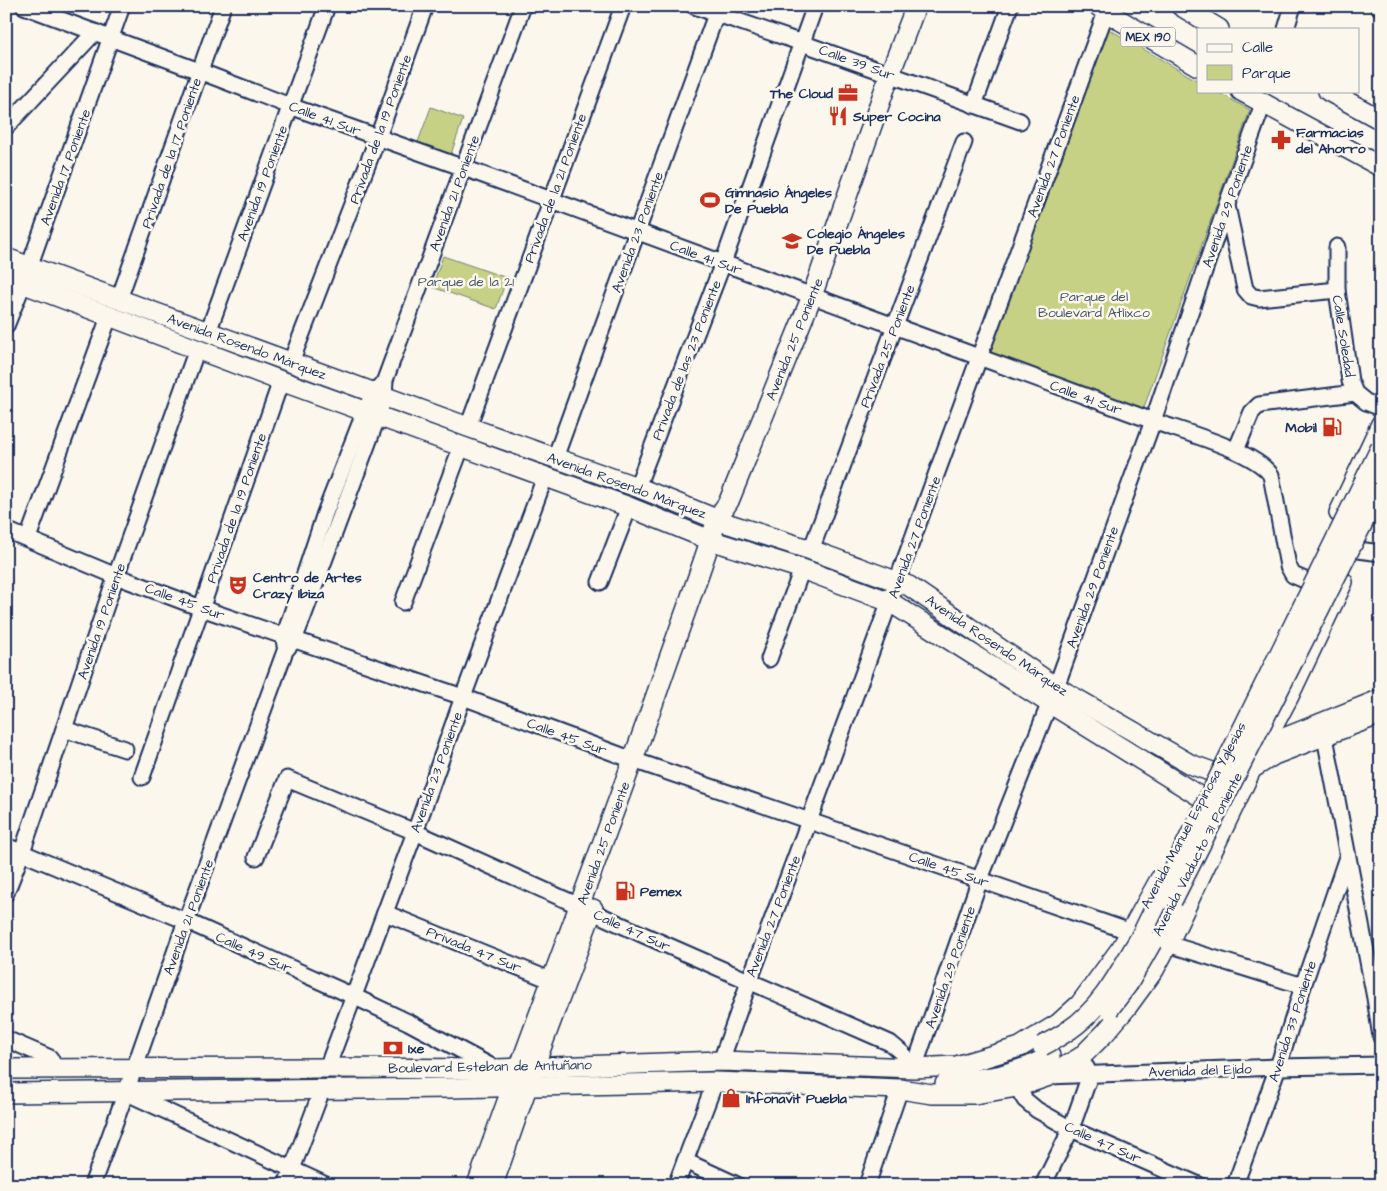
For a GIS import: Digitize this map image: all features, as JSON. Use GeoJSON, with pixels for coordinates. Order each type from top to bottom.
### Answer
{"type":"FeatureCollection","features":[{"type":"Feature","properties":{"kind":"main road","name":"Avenida 25 Poniente"},"geometry":{"type":"LineString","coordinates":[[493,1185],[526,1067],[639,762],[716,542],[728,501],[812,296],[890,74],[916,6]]}},
{"type":"Feature","properties":{"kind":"main road"},"geometry":{"type":"LineString","coordinates":[[1181,6],[1216,28]]}},
{"type":"Feature","properties":{"kind":"main road","name":"MEX 190"},"geometry":{"type":"LineString","coordinates":[[1102,9],[1197,65]]}},
{"type":"Feature","properties":{"kind":"main road"},"geometry":{"type":"LineString","coordinates":[[1243,92],[1381,167]]}},
{"type":"Feature","properties":{"kind":"main road"},"geometry":{"type":"LineString","coordinates":[[1330,92],[1381,120]]}},
{"type":"Feature","properties":{"kind":"main road","name":"Avenida Rosendo Márquez"},"geometry":{"type":"LineString","coordinates":[[6,258],[19,276],[109,317],[372,414],[462,445],[629,507],[716,542],[802,569],[890,602],[1053,695],[1190,764],[1218,774]]}},
{"type":"Feature","properties":{"kind":"main road","name":"Avenida Rosendo Márquez"},"geometry":{"type":"LineString","coordinates":[[19,276],[119,299],[290,362],[381,390],[468,427],[637,487],[722,521],[810,550],[909,586],[1053,695],[1204,799]]}},
{"type":"Feature","properties":{"kind":"main road","name":"Avenida Manuel Espinosa Yglesias"},"geometry":{"type":"LineString","coordinates":[[914,1068],[956,1066],[1020,1047],[1058,1024],[1080,1004],[1131,932],[1218,774],[1381,424]]}},
{"type":"Feature","properties":{"kind":"main road","name":"Avenida Viaducto 31 Poniente"},"geometry":{"type":"LineString","coordinates":[[900,1090],[998,1076],[1030,1066],[1081,1021],[1107,994],[1140,938],[1381,447]]}},
{"type":"Feature","properties":{"kind":"main road","name":"Avenida Viaducto 31 Poniente"},"geometry":{"type":"LineString","coordinates":[[956,1066],[991,1066],[1074,1042],[1115,1003],[1133,977],[1156,933],[1381,487]]}},
{"type":"Feature","properties":{"kind":"main road","name":"Avenida Manuel Espinosa Yglesias"},"geometry":{"type":"LineString","coordinates":[[900,1090],[932,1094],[975,1094],[1017,1087],[1049,1076],[1081,1057],[1127,1008],[1154,970],[1168,944],[1381,506]]}},
{"type":"Feature","properties":{"kind":"main road"},"geometry":{"type":"LineString","coordinates":[[1289,696],[1294,722],[1298,726],[1306,728]]}},
{"type":"Feature","properties":{"kind":"main road"},"geometry":{"type":"LineString","coordinates":[[1218,774],[1259,756],[1306,728],[1381,699]]}},
{"type":"Feature","properties":{"kind":"main road"},"geometry":{"type":"LineString","coordinates":[[1204,799],[1259,756],[1324,737],[1381,714]]}},
{"type":"Feature","properties":{"kind":"main road"},"geometry":{"type":"LineString","coordinates":[[1190,764],[1204,764],[1215,760],[1224,754],[1235,737],[1245,751],[1259,756]]}},
{"type":"Feature","properties":{"kind":"main road","name":"Boulevard Esteban de Antuñano"},"geometry":{"type":"LineString","coordinates":[[6,1069],[496,1069],[721,1061],[914,1068]]}},
{"type":"Feature","properties":{"kind":"main road","name":"Boulevard Esteban de Antuñano"},"geometry":{"type":"LineString","coordinates":[[6,1093],[322,1090],[715,1082],[900,1090]]}},
{"type":"Feature","properties":{"kind":"main road","name":"Avenida 25 Poniente"},"geometry":{"type":"LineString","coordinates":[[477,1185],[520,1086]]}},
{"type":"Feature","properties":{"kind":"street","name":"Calle 41 Sur"},"geometry":{"type":"LineString","coordinates":[[24,6],[290,106],[1236,450],[1272,475],[1288,566],[1293,575],[1307,581]]}},
{"type":"Feature","properties":{"kind":"street","name":"Avenida 17 Poniente"},"geometry":{"type":"LineString","coordinates":[[6,326],[19,276],[122,6]]}},
{"type":"Feature","properties":{"kind":"street","name":"Privada de la 17 Poniente"},"geometry":{"type":"LineString","coordinates":[[119,299],[223,6]]}},
{"type":"Feature","properties":{"kind":"street","name":"Avenida 19 Poniente"},"geometry":{"type":"LineString","coordinates":[[208,332],[327,6]]}},
{"type":"Feature","properties":{"kind":"street","name":"Privada de la 19 Poniente"},"geometry":{"type":"LineString","coordinates":[[290,362],[378,137],[425,6]]}},
{"type":"Feature","properties":{"kind":"street","name":"Avenida 21 Poniente"},"geometry":{"type":"LineString","coordinates":[[92,1185],[288,643],[325,513],[372,414],[523,6]]}},
{"type":"Feature","properties":{"kind":"street","name":"Privada de la 21 Poniente"},"geometry":{"type":"LineString","coordinates":[[468,427],[623,6]]}},
{"type":"Feature","properties":{"kind":"street","name":"Calle 39 Sur"},"geometry":{"type":"LineString","coordinates":[[694,6],[718,10],[802,43],[1020,121]]}},
{"type":"Feature","properties":{"kind":"street","name":"Privada de las 23 Poniente"},"geometry":{"type":"LineString","coordinates":[[637,487],[723,263],[815,6]]}},
{"type":"Feature","properties":{"kind":"street"},"geometry":{"type":"LineString","coordinates":[[974,105],[1010,6]]}},
{"type":"Feature","properties":{"kind":"street"},"geometry":{"type":"LineString","coordinates":[[1286,28],[1293,6]]}},
{"type":"Feature","properties":{"kind":"street","name":"Avenida 27 Poniente"},"geometry":{"type":"LineString","coordinates":[[721,1061],[748,982],[979,357],[1102,9]]}},
{"type":"Feature","properties":{"kind":"street","name":"Avenida 23 Poniente"},"geometry":{"type":"LineString","coordinates":[[555,458],[718,10]]}},
{"type":"Feature","properties":{"kind":"street"},"geometry":{"type":"LineString","coordinates":[[6,127],[95,32]]}},
{"type":"Feature","properties":{"kind":"street","name":"Avenida 29 Poniente"},"geometry":{"type":"LineString","coordinates":[[914,1068],[980,879],[1053,695],[1153,421],[1263,104]]}},
{"type":"Feature","properties":{"kind":"street","name":"Privada 25 Poniente"},"geometry":{"type":"LineString","coordinates":[[810,550],[964,142]]}},
{"type":"Feature","properties":{"kind":"street"},"geometry":{"type":"LineString","coordinates":[[1227,204],[1245,289],[1251,296],[1259,298],[1337,290]]}},
{"type":"Feature","properties":{"kind":"street","name":"Calle Soledad"},"geometry":{"type":"LineString","coordinates":[[1337,247],[1337,290],[1350,381],[1355,394],[1366,402],[1381,408]]}},
{"type":"Feature","properties":{"kind":"street"},"geometry":{"type":"LineString","coordinates":[[28,538],[109,317]]}},
{"type":"Feature","properties":{"kind":"street","name":"Avenida 19 Poniente"},"geometry":{"type":"LineString","coordinates":[[6,893],[22,852],[116,576],[197,349]]}},
{"type":"Feature","properties":{"kind":"street","name":"Privada de la 19 Poniente"},"geometry":{"type":"LineString","coordinates":[[142,778],[282,381]]}},
{"type":"Feature","properties":{"kind":"street"},"geometry":{"type":"LineString","coordinates":[[1236,450],[1252,412],[1259,405],[1355,394]]}},
{"type":"Feature","properties":{"kind":"street"},"geometry":{"type":"LineString","coordinates":[[403,602],[462,445]]}},
{"type":"Feature","properties":{"kind":"street","name":"Avenida 23 Poniente"},"geometry":{"type":"LineString","coordinates":[[327,1068],[545,477]]}},
{"type":"Feature","properties":{"kind":"street"},"geometry":{"type":"LineString","coordinates":[[600,582],[629,507]]}},
{"type":"Feature","properties":{"kind":"street","name":"Calle 45 Sur"},"geometry":{"type":"LineString","coordinates":[[6,530],[116,576],[288,643],[463,697],[639,762],[1131,932]]}},
{"type":"Feature","properties":{"kind":"street"},"geometry":{"type":"LineString","coordinates":[[1358,550],[1381,553]]}},
{"type":"Feature","properties":{"kind":"street"},"geometry":{"type":"LineString","coordinates":[[769,659],[802,569]]}},
{"type":"Feature","properties":{"kind":"street"},"geometry":{"type":"LineString","coordinates":[[64,729],[125,749]]}},
{"type":"Feature","properties":{"kind":"street"},"geometry":{"type":"LineString","coordinates":[[1324,737],[1347,857],[1378,998],[1381,1037]]}},
{"type":"Feature","properties":{"kind":"street","name":"Calle 47 Sur"},"geometry":{"type":"LineString","coordinates":[[256,857],[287,779],[415,832],[748,982],[890,1043],[902,1053],[914,1068]]}},
{"type":"Feature","properties":{"kind":"street","name":"Calle 49 Sur"},"geometry":{"type":"LineString","coordinates":[[6,846],[186,921],[353,996],[408,1022],[496,1069]]}},
{"type":"Feature","properties":{"kind":"street","name":"Avenida 33 Poniente"},"geometry":{"type":"LineString","coordinates":[[1235,1185],[1278,1067],[1303,986],[1347,857]]}},
{"type":"Feature","properties":{"kind":"street","name":"Privada 47 Sur"},"geometry":{"type":"LineString","coordinates":[[385,913],[558,983]]}},
{"type":"Feature","properties":{"kind":"street"},"geometry":{"type":"LineString","coordinates":[[1168,944],[1303,986]]}},
{"type":"Feature","properties":{"kind":"street"},"geometry":{"type":"LineString","coordinates":[[6,1039],[50,1058],[56,1069]]}},
{"type":"Feature","properties":{"kind":"street"},"geometry":{"type":"LineString","coordinates":[[1043,1185],[1071,1129],[1090,1075],[1081,1057]]}},
{"type":"Feature","properties":{"kind":"street","name":"Avenida del Ejido"},"geometry":{"type":"LineString","coordinates":[[1049,1076],[1381,1065]]}},
{"type":"Feature","properties":{"kind":"street"},"geometry":{"type":"LineString","coordinates":[[676,1185],[715,1082]]}},
{"type":"Feature","properties":{"kind":"street","name":"Calle 47 Sur"},"geometry":{"type":"LineString","coordinates":[[1017,1087],[1025,1100],[1037,1110],[1071,1129],[1180,1181],[1199,1185]]}},
{"type":"Feature","properties":{"kind":"street"},"geometry":{"type":"LineString","coordinates":[[286,1185],[322,1090]]}},
{"type":"Feature","properties":{"kind":"street"},"geometry":{"type":"LineString","coordinates":[[867,1185],[900,1090]]}},
{"type":"Feature","properties":{"kind":"street"},"geometry":{"type":"LineString","coordinates":[[126,1092],[326,1185]]}},
{"type":"Feature","properties":{"kind":"street"},"geometry":{"type":"LineString","coordinates":[[685,1162],[737,1185]]}},
{"type":"Feature","properties":{"kind":"green space","name":"Parque del Boulevard Atlixco"},"geometry":{"type":"Polygon","coordinates":[[[1107,28],[1197,80],[1197,92],[1218,92],[1250,110],[1143,410],[988,353],[1107,28]]]}},
{"type":"Feature","properties":{"kind":"green space"},"geometry":{"type":"Polygon","coordinates":[[[431,107],[463,119],[451,154],[418,142],[431,107]]]}},
{"type":"Feature","properties":{"kind":"green space","name":"Parque de la 21"},"geometry":{"type":"Polygon","coordinates":[[[443,256],[507,278],[496,309],[432,287],[443,256]]]}},
{"type":"Feature","properties":{"kind":"place","name":"The Cloud"},"geometry":{"type":"Point","coordinates":[848,93]}},
{"type":"Feature","properties":{"kind":"place","name":"Super Cocina"},"geometry":{"type":"Point","coordinates":[838,116]}},
{"type":"Feature","properties":{"kind":"place","name":"Farmacias del Ahorro"},"geometry":{"type":"Point","coordinates":[1281,140]}},
{"type":"Feature","properties":{"kind":"place","name":"Gimnasio Ángeles De Puebla"},"geometry":{"type":"Point","coordinates":[710,200]}},
{"type":"Feature","properties":{"kind":"place","name":"Colegio Ángeles De Puebla"},"geometry":{"type":"Point","coordinates":[792,241]}},
{"type":"Feature","properties":{"kind":"place","name":"Mobil"},"geometry":{"type":"Point","coordinates":[1332,427]}},
{"type":"Feature","properties":{"kind":"place","name":"Centro de Artes Crazy Ibiza"},"geometry":{"type":"Point","coordinates":[238,585]}},
{"type":"Feature","properties":{"kind":"place","name":"Pemex"},"geometry":{"type":"Point","coordinates":[625,891]}},
{"type":"Feature","properties":{"kind":"place","name":"Ixe"},"geometry":{"type":"Point","coordinates":[393,1048]}},
{"type":"Feature","properties":{"kind":"place","name":"Infonavit Puebla"},"geometry":{"type":"Point","coordinates":[731,1098]}}]}
